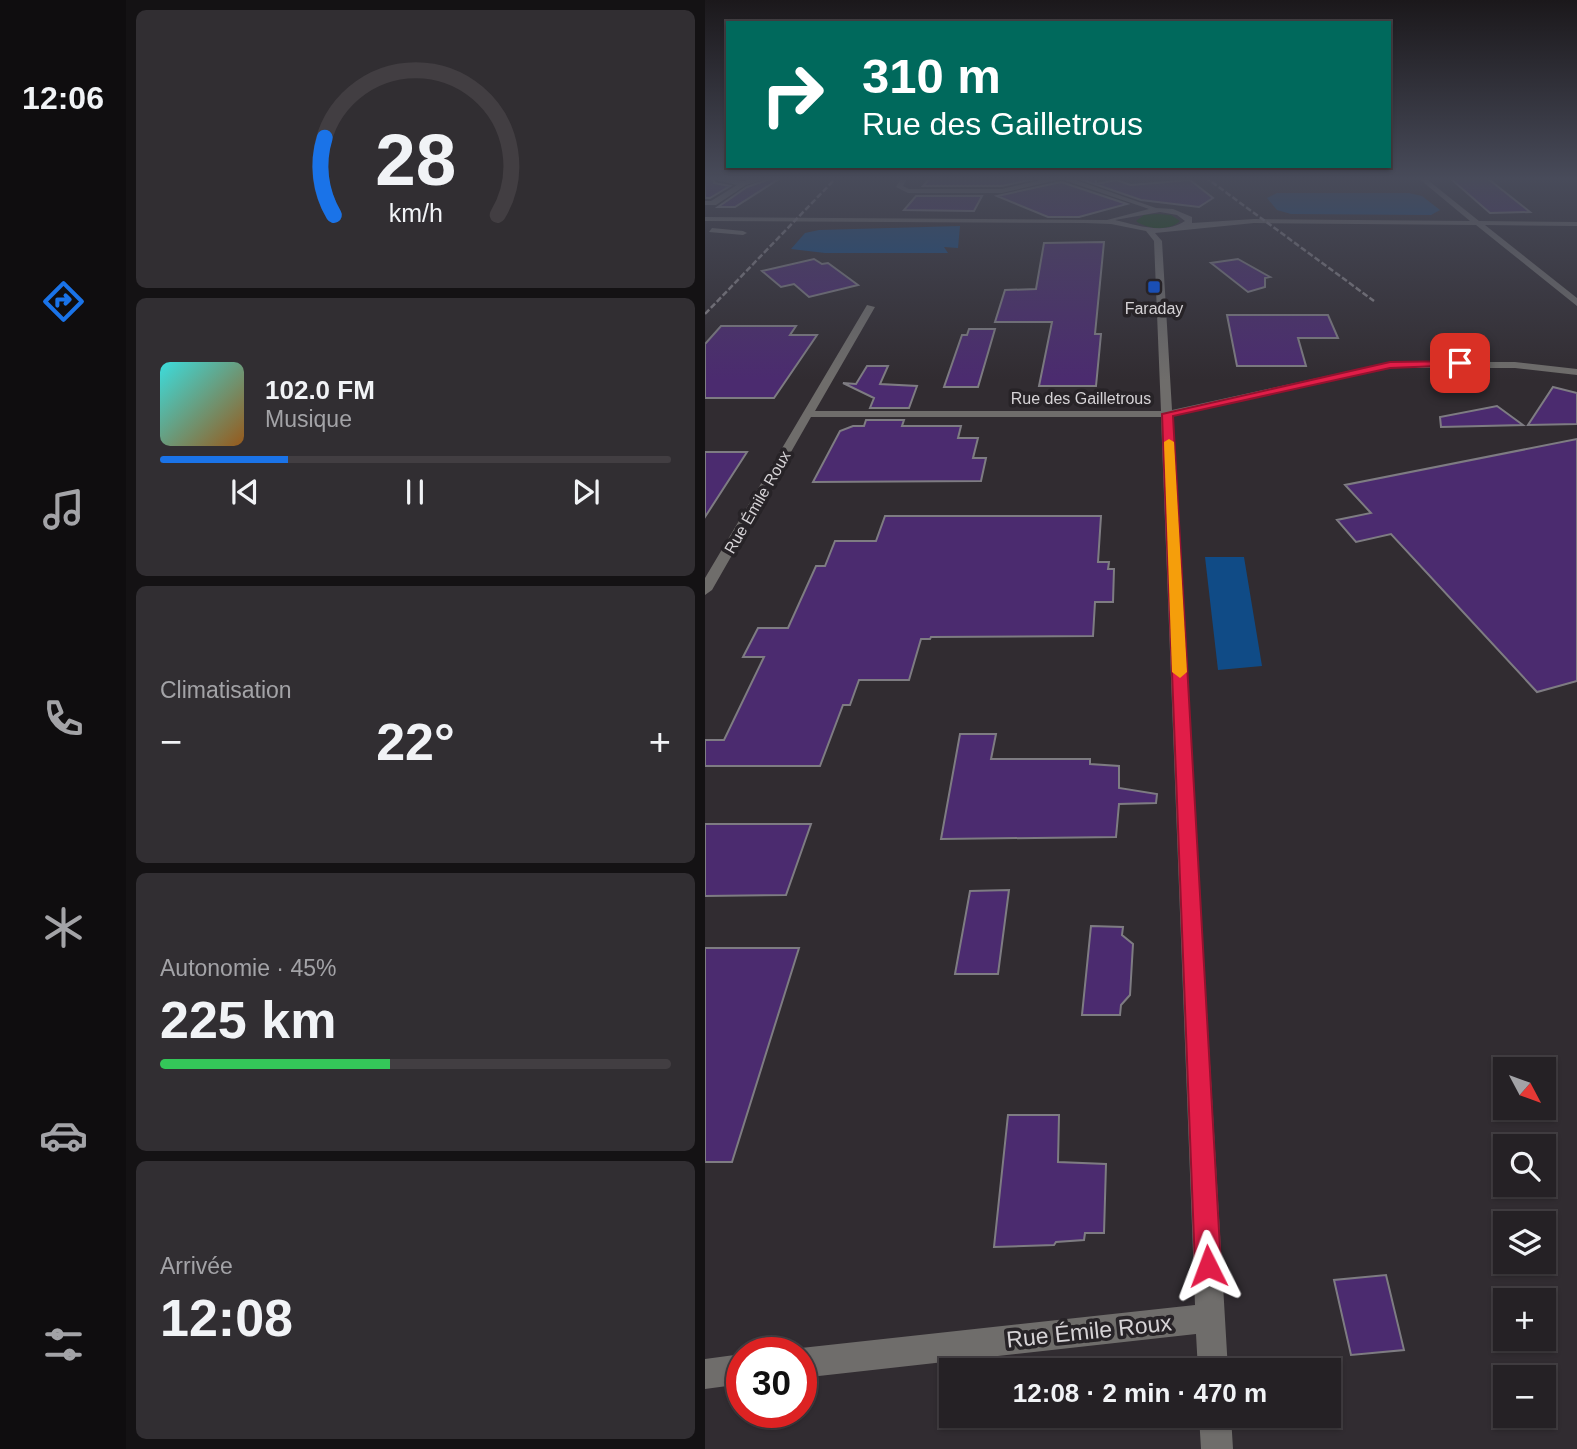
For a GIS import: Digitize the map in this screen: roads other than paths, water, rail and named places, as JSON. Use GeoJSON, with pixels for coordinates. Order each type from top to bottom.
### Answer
{"type":"FeatureCollection","features":[{"type":"Feature","properties":{"kind":"street"},"geometry":{"type":"LineString","coordinates":[[1158,245],[1213,1358]]}},
{"type":"Feature","properties":{"kind":"street"},"geometry":{"type":"LineString","coordinates":[[1504,245],[1577,303]]}},
{"type":"Feature","properties":{"kind":"street","name":"Rue Émile Roux"},"geometry":{"type":"LineString","coordinates":[[705,590],[870,307]]}},
{"type":"Feature","properties":{"kind":"street","name":"Rue des Gailletrous"},"geometry":{"type":"LineString","coordinates":[[808,414],[1168,414],[1390,365],[1475,364],[1577,372]]}},
{"type":"Feature","properties":{"kind":"street","name":"Rue Émile Roux"},"geometry":{"type":"LineString","coordinates":[[817,1361],[1211,1318]]}},
{"type":"Feature","properties":{"kind":"street"},"geometry":{"type":"LineString","coordinates":[[705,1374],[726,1372]]}},
{"type":"Feature","properties":{"kind":"street"},"geometry":{"type":"LineString","coordinates":[[1216,1428],[1217,1449]]}},
{"type":"Feature","properties":{"kind":"water"},"geometry":{"type":"Polygon","coordinates":[[[795,245],[958,245],[958,248],[944,247],[948,253],[825,253],[791,249],[795,245]]]}},
{"type":"Feature","properties":{"kind":"water"},"geometry":{"type":"Polygon","coordinates":[[[1205,557],[1244,557],[1262,666],[1218,670],[1205,557]]]}},
{"type":"Feature","properties":{"kind":"railway"},"geometry":{"type":"LineString","coordinates":[[705,314],[772,245]]}},
{"type":"Feature","properties":{"kind":"railway"},"geometry":{"type":"LineString","coordinates":[[1297,245],[1374,301]]}},
{"type":"Feature","properties":{"kind":"place","name":"Faraday"},"geometry":{"type":"Point","coordinates":[1154,287]}}]}
